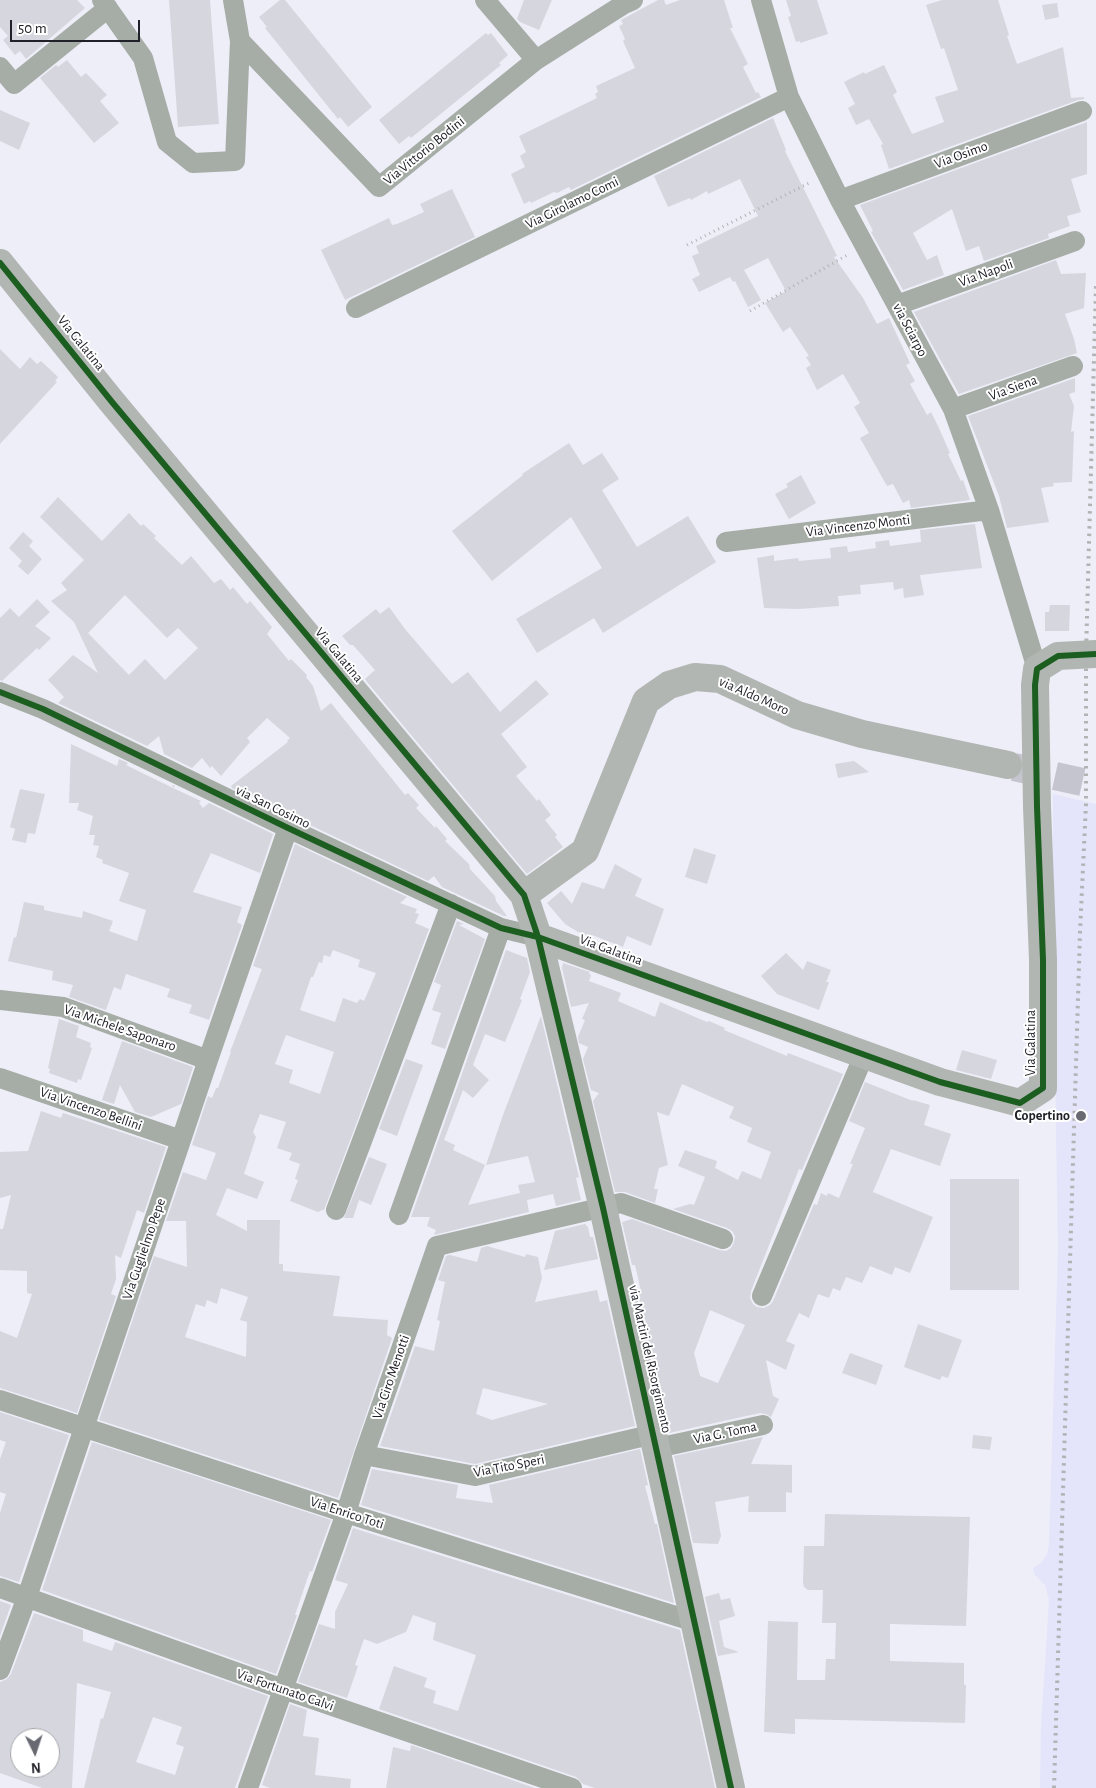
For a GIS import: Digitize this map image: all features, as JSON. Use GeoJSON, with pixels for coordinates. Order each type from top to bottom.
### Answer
{"type":"FeatureCollection","features":[{"type":"Feature","properties":{"kind":"street"},"geometry":{"type":"LineString","coordinates":[[0,67],[14,84],[105,4],[143,58],[167,142],[192,163],[235,161],[240,42],[233,0]]}},
{"type":"Feature","properties":{"kind":"street"},"geometry":{"type":"LineString","coordinates":[[485,0],[536,60]]}},
{"type":"Feature","properties":{"kind":"street","name":"Via Vittorio Bodini"},"geometry":{"type":"LineString","coordinates":[[240,42],[379,187],[536,60],[624,4],[634,0]]}},
{"type":"Feature","properties":{"kind":"street","name":"via Sciarpo"},"geometry":{"type":"LineString","coordinates":[[761,0],[789,98],[840,200],[953,409],[990,510],[1036,669]]}},
{"type":"Feature","properties":{"kind":"street","name":"Via Girolamo Comi"},"geometry":{"type":"LineString","coordinates":[[356,308],[789,98]]}},
{"type":"Feature","properties":{"kind":"street","name":"Via Osimo"},"geometry":{"type":"LineString","coordinates":[[840,200],[1082,111]]}},
{"type":"Feature","properties":{"kind":"street","name":"Via Napoli"},"geometry":{"type":"LineString","coordinates":[[897,305],[1075,241]]}},
{"type":"Feature","properties":{"kind":"street","name":"Via Galatina"},"geometry":{"type":"LineString","coordinates":[[0,263],[125,417],[524,895],[538,937],[940,1082],[1020,1103],[1043,1088],[1043,960],[1034,685],[1036,669]]}},
{"type":"Feature","properties":{"kind":"street","name":"Via Siena"},"geometry":{"type":"LineString","coordinates":[[953,409],[1073,366]]}},
{"type":"Feature","properties":{"kind":"street","name":"Via Vincenzo Monti"},"geometry":{"type":"LineString","coordinates":[[726,542],[990,510]]}},
{"type":"Feature","properties":{"kind":"street"},"geometry":{"type":"LineString","coordinates":[[1036,669],[1058,656],[1091,654]]}},
{"type":"Feature","properties":{"kind":"street","name":"via Aldo Moro"},"geometry":{"type":"LineString","coordinates":[[524,895],[585,851],[646,701],[668,685],[695,676],[720,678],[797,715],[853,731],[1008,766]]}},
{"type":"Feature","properties":{"kind":"street","name":"via San Cosimo"},"geometry":{"type":"LineString","coordinates":[[0,692],[43,709],[288,828],[501,928],[538,937]]}},
{"type":"Feature","properties":{"kind":"street","name":"Via Guglielmo Pepe"},"geometry":{"type":"LineString","coordinates":[[0,1670],[27,1597],[288,828]]}},
{"type":"Feature","properties":{"kind":"street"},"geometry":{"type":"LineString","coordinates":[[336,1210],[451,904]]}},
{"type":"Feature","properties":{"kind":"street"},"geometry":{"type":"LineString","coordinates":[[399,1215],[501,928]]}},
{"type":"Feature","properties":{"kind":"street","name":"via Martiri del Risorgimento"},"geometry":{"type":"LineString","coordinates":[[538,937],[603,1208],[731,1788]]}},
{"type":"Feature","properties":{"kind":"street","name":"Via Michele Saponaro"},"geometry":{"type":"LineString","coordinates":[[0,1000],[63,1007],[208,1060]]}},
{"type":"Feature","properties":{"kind":"street"},"geometry":{"type":"LineString","coordinates":[[762,1296],[864,1055]]}},
{"type":"Feature","properties":{"kind":"street","name":"Via Vincenzo Bellini"},"geometry":{"type":"LineString","coordinates":[[0,1078],[181,1140]]}},
{"type":"Feature","properties":{"kind":"street","name":"Via Ciro Menotti"},"geometry":{"type":"LineString","coordinates":[[248,1788],[346,1513],[436,1246],[621,1203],[723,1239]]}},
{"type":"Feature","properties":{"kind":"street","name":"Via Enrico Toti"},"geometry":{"type":"LineString","coordinates":[[0,1400],[346,1513],[695,1622]]}},
{"type":"Feature","properties":{"kind":"street","name":"Via G. Toma"},"geometry":{"type":"LineString","coordinates":[[655,1441],[763,1425]]}},
{"type":"Feature","properties":{"kind":"street","name":"Via Tito Speri"},"geometry":{"type":"LineString","coordinates":[[364,1455],[475,1476],[655,1441]]}},
{"type":"Feature","properties":{"kind":"street","name":"Via Fortunato Calvi"},"geometry":{"type":"LineString","coordinates":[[0,1588],[283,1689],[572,1788]]}},
{"type":"Feature","properties":{"kind":"path"},"geometry":{"type":"LineString","coordinates":[[687,245],[828,174]]}},
{"type":"Feature","properties":{"kind":"path"},"geometry":{"type":"LineString","coordinates":[[750,310],[864,245]]}},
{"type":"Feature","properties":{"kind":"shaded area"},"geometry":{"type":"Polygon","coordinates":[[[1053,794],[1096,804],[1096,1788],[1040,1788],[1041,1727],[1049,1600],[1045,1585],[1034,1574],[1033,1568],[1041,1563],[1047,1554],[1049,1545],[1058,1249],[1053,952],[1053,794]]]}},
{"type":"Feature","properties":{"kind":"building"},"geometry":{"type":"Polygon","coordinates":[[[0,0],[77,0],[85,8],[26,59],[20,51],[15,55],[3,40],[8,36],[0,27],[0,0]]]}},
{"type":"Feature","properties":{"kind":"building"},"geometry":{"type":"Polygon","coordinates":[[[169,0],[210,0],[219,124],[178,127],[169,0]]]}},
{"type":"Feature","properties":{"kind":"building"},"geometry":{"type":"Polygon","coordinates":[[[280,0],[285,0],[372,107],[348,127],[340,117],[338,119],[265,28],[267,27],[259,17],[280,0]]]}},
{"type":"Feature","properties":{"kind":"building"},"geometry":{"type":"Polygon","coordinates":[[[524,0],[552,0],[539,30],[517,19],[524,0]]]}},
{"type":"Feature","properties":{"kind":"building"},"geometry":{"type":"Polygon","coordinates":[[[658,0],[664,0],[666,5],[680,0],[724,0],[733,28],[730,28],[748,64],[743,67],[756,93],[758,92],[761,97],[571,190],[569,187],[531,203],[530,201],[524,204],[511,174],[525,167],[520,156],[526,152],[519,136],[597,98],[595,94],[598,92],[596,86],[635,68],[623,41],[625,39],[619,26],[623,24],[621,20],[658,0]]]}},
{"type":"Feature","properties":{"kind":"building"},"geometry":{"type":"Polygon","coordinates":[[[786,0],[817,0],[828,34],[800,43],[800,41],[796,42],[788,17],[791,16],[786,0]]]}},
{"type":"Feature","properties":{"kind":"building"},"geometry":{"type":"Polygon","coordinates":[[[942,0],[998,0],[1009,35],[1007,36],[1017,64],[1063,47],[1071,98],[1084,97],[1084,99],[889,169],[881,145],[883,144],[869,119],[856,125],[848,108],[855,104],[844,82],[884,65],[897,92],[893,95],[912,134],[944,122],[935,97],[958,90],[944,48],[941,49],[926,5],[942,0]]]}},
{"type":"Feature","properties":{"kind":"building"},"geometry":{"type":"Polygon","coordinates":[[[1057,3],[1059,17],[1045,20],[1042,5],[1057,3]]]}},
{"type":"Feature","properties":{"kind":"building"},"geometry":{"type":"Polygon","coordinates":[[[486,33],[488,35],[491,33],[508,55],[499,63],[501,65],[411,138],[409,136],[399,144],[379,120],[486,33]]]}},
{"type":"Feature","properties":{"kind":"building"},"geometry":{"type":"Polygon","coordinates":[[[67,60],[81,77],[86,73],[107,95],[100,101],[119,123],[94,143],[40,78],[56,65],[58,67],[67,60]]]}},
{"type":"Feature","properties":{"kind":"building"},"geometry":{"type":"Polygon","coordinates":[[[0,110],[30,123],[19,150],[0,141],[0,110]]]}},
{"type":"Feature","properties":{"kind":"building"},"geometry":{"type":"Polygon","coordinates":[[[773,118],[785,151],[837,256],[834,257],[863,298],[877,324],[889,318],[910,363],[906,365],[915,381],[910,384],[927,415],[931,412],[950,453],[948,454],[961,481],[963,480],[970,500],[911,508],[909,500],[903,503],[893,484],[887,486],[860,438],[869,433],[854,407],[860,403],[843,374],[817,390],[806,368],[811,365],[806,357],[809,356],[790,327],[783,332],[765,303],[786,291],[768,258],[744,270],[761,300],[748,307],[735,281],[733,282],[730,277],[699,292],[692,279],[700,275],[692,256],[699,253],[696,246],[758,216],[740,179],[708,194],[707,191],[691,200],[690,198],[668,207],[654,176],[773,118]]]}},
{"type":"Feature","properties":{"kind":"building"},"geometry":{"type":"Polygon","coordinates":[[[1087,122],[1087,174],[1071,179],[1081,212],[1067,216],[1070,226],[1048,234],[1049,238],[984,261],[979,246],[966,251],[952,209],[913,233],[927,260],[937,255],[944,275],[903,290],[871,232],[873,231],[860,205],[1087,122]]]}},
{"type":"Feature","properties":{"kind":"building"},"geometry":{"type":"Polygon","coordinates":[[[452,189],[475,237],[345,300],[321,250],[389,218],[392,225],[424,212],[420,204],[452,189]]]}},
{"type":"Feature","properties":{"kind":"building"},"geometry":{"type":"Polygon","coordinates":[[[1056,260],[1061,274],[1086,273],[1084,308],[1065,314],[1077,353],[959,394],[914,312],[1056,260]]]}},
{"type":"Feature","properties":{"kind":"building"},"geometry":{"type":"Polygon","coordinates":[[[0,349],[20,369],[30,357],[37,364],[41,361],[58,377],[55,381],[57,382],[0,444],[0,349]]]}},
{"type":"Feature","properties":{"kind":"building"},"geometry":{"type":"Polygon","coordinates":[[[1075,378],[1075,392],[1069,394],[1074,406],[1071,432],[1074,431],[1072,482],[1053,483],[1054,486],[1041,488],[1049,522],[1007,528],[999,496],[968,416],[1075,378]]]}},
{"type":"Feature","properties":{"kind":"building"},"geometry":{"type":"Polygon","coordinates":[[[569,443],[583,465],[602,453],[619,479],[602,490],[637,547],[688,516],[716,562],[603,633],[594,618],[537,653],[516,619],[602,568],[571,517],[492,581],[452,531],[522,474],[569,443]]]}},
{"type":"Feature","properties":{"kind":"building"},"geometry":{"type":"Polygon","coordinates":[[[801,475],[816,503],[789,519],[775,494],[788,487],[786,484],[801,475]]]}},
{"type":"Feature","properties":{"kind":"building"},"geometry":{"type":"Polygon","coordinates":[[[58,497],[102,541],[129,513],[141,526],[143,524],[156,536],[154,538],[182,565],[191,556],[214,583],[221,579],[230,590],[233,587],[247,604],[250,601],[272,627],[267,634],[289,661],[291,659],[307,675],[306,677],[313,686],[321,711],[331,703],[405,795],[408,793],[419,805],[416,808],[435,828],[436,826],[447,839],[445,841],[469,864],[470,869],[495,896],[496,901],[507,916],[442,887],[434,876],[428,881],[232,788],[231,786],[288,742],[290,738],[267,718],[247,738],[250,742],[221,776],[212,766],[210,768],[202,758],[192,768],[164,754],[159,736],[147,746],[58,703],[64,697],[48,680],[73,655],[98,673],[74,622],[51,601],[67,590],[61,583],[84,560],[40,517],[58,497]],[[125,595],[88,633],[129,675],[145,659],[165,680],[198,648],[178,628],[167,638],[125,595]]]}},
{"type":"Feature","properties":{"kind":"building"},"geometry":{"type":"Polygon","coordinates":[[[975,524],[982,568],[920,575],[924,595],[904,598],[903,588],[894,590],[893,582],[860,585],[861,594],[838,596],[839,606],[799,609],[764,608],[757,558],[774,555],[774,561],[798,558],[799,561],[831,558],[830,548],[847,546],[848,552],[876,548],[875,542],[889,540],[890,546],[921,542],[920,530],[975,524]]]}},
{"type":"Feature","properties":{"kind":"building"},"geometry":{"type":"Polygon","coordinates":[[[23,532],[33,541],[29,546],[42,559],[28,575],[18,566],[22,561],[9,548],[23,532]]]}},
{"type":"Feature","properties":{"kind":"building"},"geometry":{"type":"Polygon","coordinates":[[[37,599],[50,612],[35,626],[51,638],[39,650],[37,648],[2,681],[0,680],[0,618],[10,608],[19,617],[37,599]]]}},
{"type":"Feature","properties":{"kind":"building"},"geometry":{"type":"Polygon","coordinates":[[[1050,605],[1070,605],[1069,631],[1045,631],[1045,612],[1049,612],[1050,605]]]}},
{"type":"Feature","properties":{"kind":"building"},"geometry":{"type":"Polygon","coordinates":[[[389,607],[405,629],[452,684],[468,672],[500,712],[536,680],[549,694],[501,734],[527,767],[516,776],[537,801],[539,799],[551,815],[545,820],[557,835],[555,837],[563,847],[527,874],[367,682],[365,679],[375,670],[353,645],[350,645],[342,636],[376,609],[380,614],[389,607]]]}},
{"type":"Feature","properties":{"kind":"building"},"geometry":{"type":"Polygon","coordinates":[[[71,744],[117,766],[119,759],[128,763],[126,765],[201,801],[199,803],[203,808],[209,803],[273,834],[260,873],[211,853],[193,892],[242,907],[237,922],[242,925],[209,1020],[189,1013],[192,1005],[167,997],[170,989],[126,974],[121,990],[114,987],[106,1010],[69,997],[73,985],[52,980],[53,971],[8,961],[14,937],[16,938],[24,902],[44,906],[44,910],[82,918],[83,911],[113,921],[109,931],[137,941],[146,910],[119,901],[129,873],[102,863],[103,860],[96,857],[99,846],[93,845],[95,835],[89,835],[93,816],[77,810],[79,803],[69,803],[71,744]]]}},
{"type":"Feature","properties":{"kind":"building"},"geometry":{"type":"Polygon","coordinates":[[[854,761],[869,772],[838,778],[835,764],[854,761]]]}},
{"type":"Feature","properties":{"kind":"building"},"geometry":{"type":"Polygon","coordinates":[[[20,789],[45,794],[35,834],[28,833],[26,843],[12,840],[15,829],[10,827],[20,789]]]}},
{"type":"Feature","properties":{"kind":"building"},"geometry":{"type":"Polygon","coordinates":[[[295,844],[407,897],[400,903],[417,909],[415,913],[419,914],[415,923],[429,929],[324,1210],[318,1212],[290,1201],[298,1180],[295,1179],[300,1164],[289,1160],[292,1153],[277,1148],[286,1122],[260,1114],[253,1132],[256,1137],[244,1174],[264,1182],[257,1199],[227,1188],[216,1215],[247,1231],[247,1220],[280,1220],[279,1264],[283,1264],[283,1271],[340,1276],[333,1316],[388,1320],[387,1335],[392,1338],[338,1498],[99,1420],[154,1256],[187,1267],[186,1221],[166,1221],[183,1172],[206,1180],[216,1153],[192,1145],[208,1096],[212,1098],[216,1088],[218,1088],[262,969],[253,966],[295,844]],[[333,950],[330,957],[324,955],[322,963],[319,962],[313,977],[311,977],[300,1010],[335,1022],[343,998],[357,1003],[360,999],[364,1001],[376,973],[358,967],[360,960],[333,950]],[[286,1035],[275,1064],[293,1070],[289,1083],[320,1094],[334,1052],[286,1035]],[[221,1288],[217,1304],[207,1300],[205,1307],[196,1304],[185,1337],[246,1357],[247,1322],[240,1320],[248,1297],[221,1288]]]}},
{"type":"Feature","properties":{"kind":"building"},"geometry":{"type":"Polygon","coordinates":[[[694,848],[716,855],[707,884],[685,877],[694,848]]]}},
{"type":"Feature","properties":{"kind":"building"},"geometry":{"type":"Polygon","coordinates":[[[615,864],[642,879],[635,896],[664,909],[651,946],[627,936],[623,947],[592,935],[591,937],[578,932],[565,924],[547,903],[561,891],[572,904],[582,882],[604,889],[615,864]]]}},
{"type":"Feature","properties":{"kind":"building"},"geometry":{"type":"Polygon","coordinates":[[[457,921],[464,924],[459,925],[485,939],[445,1049],[431,1044],[441,1013],[432,1010],[441,985],[434,982],[457,921]]]}},
{"type":"Feature","properties":{"kind":"building"},"geometry":{"type":"Polygon","coordinates":[[[506,950],[527,958],[530,972],[520,999],[522,1000],[505,1042],[485,1034],[473,1065],[489,1080],[473,1098],[463,1090],[444,1140],[455,1145],[453,1150],[485,1165],[468,1205],[520,1193],[518,1185],[535,1182],[528,1156],[486,1165],[541,1016],[579,1177],[576,1178],[581,1200],[556,1206],[553,1194],[527,1200],[529,1212],[434,1235],[436,1230],[427,1226],[430,1217],[411,1217],[506,950]]]}},
{"type":"Feature","properties":{"kind":"building"},"geometry":{"type":"Polygon","coordinates":[[[786,953],[803,970],[807,961],[831,970],[826,982],[829,982],[819,1010],[777,994],[761,976],[786,953]]]}},
{"type":"Feature","properties":{"kind":"building"},"geometry":{"type":"Polygon","coordinates":[[[563,963],[590,972],[589,981],[621,993],[618,1001],[655,1017],[660,1002],[707,1022],[709,1021],[725,1028],[724,1030],[787,1056],[788,1053],[843,1074],[802,1170],[799,1169],[751,1291],[750,1298],[757,1307],[764,1308],[773,1301],[814,1204],[817,1205],[821,1193],[827,1196],[828,1193],[839,1198],[853,1164],[850,1164],[865,1128],[849,1121],[865,1082],[913,1101],[930,1105],[924,1125],[951,1134],[940,1166],[891,1149],[873,1192],[933,1217],[910,1273],[895,1267],[892,1275],[870,1266],[862,1283],[846,1277],[840,1291],[833,1288],[829,1298],[818,1294],[809,1318],[799,1313],[786,1341],[795,1345],[786,1370],[766,1360],[773,1396],[779,1399],[771,1417],[760,1413],[669,1433],[638,1292],[641,1291],[635,1265],[632,1265],[622,1222],[632,1219],[726,1251],[731,1248],[734,1242],[735,1236],[732,1231],[673,1209],[690,1204],[694,1205],[705,1177],[678,1166],[685,1150],[717,1161],[715,1168],[738,1180],[742,1171],[761,1179],[771,1152],[747,1142],[752,1128],[729,1118],[734,1107],[682,1084],[669,1116],[657,1112],[668,1165],[659,1168],[654,1189],[658,1189],[655,1203],[625,1192],[615,1192],[593,1101],[599,1093],[591,1090],[583,1059],[588,1047],[579,1043],[578,1037],[585,1020],[582,1019],[589,1003],[571,1007],[562,968],[563,963]],[[710,1310],[694,1353],[700,1376],[718,1383],[745,1325],[710,1310]]]}},
{"type":"Feature","properties":{"kind":"building"},"geometry":{"type":"Polygon","coordinates":[[[59,1019],[79,1026],[76,1037],[91,1043],[90,1047],[92,1048],[81,1080],[78,1079],[77,1083],[49,1073],[50,1069],[48,1068],[59,1019]]]}},
{"type":"Feature","properties":{"kind":"building"},"geometry":{"type":"Polygon","coordinates":[[[122,1041],[193,1067],[181,1104],[151,1117],[135,1112],[120,1085],[114,1104],[102,1100],[122,1041]]]}},
{"type":"Feature","properties":{"kind":"building"},"geometry":{"type":"Polygon","coordinates":[[[962,1050],[997,1060],[991,1079],[956,1070],[962,1050]]]}},
{"type":"Feature","properties":{"kind":"building"},"geometry":{"type":"Polygon","coordinates":[[[406,1059],[423,1065],[397,1136],[379,1129],[406,1059]]]}},
{"type":"Feature","properties":{"kind":"building"},"geometry":{"type":"Polygon","coordinates":[[[41,1111],[61,1118],[63,1113],[166,1147],[144,1213],[137,1210],[121,1258],[115,1255],[116,1279],[111,1294],[116,1296],[77,1413],[0,1388],[0,1331],[17,1338],[32,1294],[27,1293],[27,1271],[0,1270],[0,1229],[3,1229],[11,1195],[0,1198],[0,1152],[28,1151],[41,1111]]]}},
{"type":"Feature","properties":{"kind":"building"},"geometry":{"type":"Polygon","coordinates":[[[369,1157],[387,1164],[371,1205],[359,1200],[353,1218],[344,1218],[369,1157]]]}},
{"type":"Feature","properties":{"kind":"building"},"geometry":{"type":"Polygon","coordinates":[[[950,1179],[1019,1179],[1019,1290],[950,1290],[950,1179]]]}},
{"type":"Feature","properties":{"kind":"building"},"geometry":{"type":"Polygon","coordinates":[[[585,1224],[588,1227],[590,1237],[593,1237],[598,1259],[544,1270],[555,1231],[585,1224]]]}},
{"type":"Feature","properties":{"kind":"building"},"geometry":{"type":"Polygon","coordinates":[[[487,1246],[525,1257],[526,1254],[538,1257],[542,1278],[535,1302],[597,1290],[600,1302],[607,1300],[635,1426],[475,1464],[380,1446],[415,1346],[434,1351],[440,1321],[437,1320],[445,1282],[438,1280],[446,1256],[450,1255],[477,1262],[481,1248],[487,1246]],[[483,1388],[476,1414],[492,1420],[548,1404],[483,1388]]]}},
{"type":"Feature","properties":{"kind":"building"},"geometry":{"type":"Polygon","coordinates":[[[918,1324],[962,1340],[948,1378],[942,1376],[940,1380],[904,1367],[918,1324]]]}},
{"type":"Feature","properties":{"kind":"building"},"geometry":{"type":"Polygon","coordinates":[[[850,1353],[883,1365],[876,1385],[842,1373],[850,1353]]]}},
{"type":"Feature","properties":{"kind":"building"},"geometry":{"type":"Polygon","coordinates":[[[0,1412],[69,1435],[19,1582],[0,1576],[0,1513],[6,1494],[0,1492],[0,1459],[6,1442],[0,1440],[0,1412]]]}},
{"type":"Feature","properties":{"kind":"building"},"geometry":{"type":"Polygon","coordinates":[[[973,1435],[992,1437],[990,1450],[972,1448],[973,1435]]]}},
{"type":"Feature","properties":{"kind":"building"},"geometry":{"type":"Polygon","coordinates":[[[763,1437],[751,1464],[792,1465],[792,1493],[786,1492],[786,1512],[748,1512],[749,1496],[715,1502],[721,1536],[718,1544],[693,1543],[674,1456],[763,1437]]]}},
{"type":"Feature","properties":{"kind":"building"},"geometry":{"type":"Polygon","coordinates":[[[92,1442],[331,1520],[312,1572],[310,1571],[276,1674],[42,1590],[92,1442]]]}},
{"type":"Feature","properties":{"kind":"building"},"geometry":{"type":"Polygon","coordinates":[[[640,1449],[648,1485],[645,1486],[655,1524],[657,1524],[674,1603],[361,1505],[372,1469],[458,1485],[456,1498],[493,1503],[489,1485],[640,1449]]]}},
{"type":"Feature","properties":{"kind":"building"},"geometry":{"type":"Polygon","coordinates":[[[825,1514],[970,1517],[966,1626],[890,1624],[890,1661],[964,1663],[964,1685],[966,1685],[965,1723],[795,1719],[795,1734],[764,1732],[768,1621],[798,1622],[797,1680],[825,1680],[826,1659],[835,1659],[836,1623],[822,1623],[823,1590],[808,1590],[804,1587],[803,1583],[804,1546],[824,1546],[825,1514]]]}},
{"type":"Feature","properties":{"kind":"building"},"geometry":{"type":"Polygon","coordinates":[[[353,1528],[680,1630],[715,1788],[595,1788],[583,1784],[576,1777],[379,1709],[394,1666],[427,1678],[424,1687],[436,1691],[433,1703],[458,1711],[476,1655],[433,1640],[436,1623],[413,1615],[406,1632],[377,1644],[364,1639],[355,1665],[358,1666],[347,1698],[298,1682],[319,1624],[335,1629],[335,1612],[348,1584],[335,1580],[353,1528]]]}},
{"type":"Feature","properties":{"kind":"building"},"geometry":{"type":"Polygon","coordinates":[[[719,1593],[721,1600],[730,1598],[735,1616],[719,1621],[724,1647],[739,1652],[718,1656],[705,1597],[719,1593]]]}},
{"type":"Feature","properties":{"kind":"building"},"geometry":{"type":"Polygon","coordinates":[[[0,1601],[11,1605],[0,1636],[0,1601]]]}},
{"type":"Feature","properties":{"kind":"building"},"geometry":{"type":"Polygon","coordinates":[[[34,1613],[83,1630],[83,1641],[112,1651],[115,1642],[268,1696],[235,1788],[84,1788],[101,1718],[103,1719],[111,1692],[77,1683],[72,1788],[42,1788],[14,1778],[60,1778],[60,1728],[10,1728],[10,1777],[0,1773],[0,1682],[7,1679],[11,1674],[34,1613]],[[153,1717],[136,1762],[175,1775],[184,1747],[176,1744],[182,1727],[153,1717]]]}},
{"type":"Feature","properties":{"kind":"building"},"geometry":{"type":"Polygon","coordinates":[[[290,1704],[307,1710],[303,1736],[319,1738],[315,1775],[351,1779],[350,1788],[270,1788],[262,1785],[290,1704]]]}},
{"type":"Feature","properties":{"kind":"building"},"geometry":{"type":"Polygon","coordinates":[[[411,1745],[535,1788],[386,1788],[393,1747],[410,1751],[411,1745]]]}},
{"type":"Feature","properties":{"kind":"tunnel"},"geometry":{"type":"LineString","coordinates":[[1014,767],[1096,785]]}},
{"type":"Feature","properties":{"kind":"railway"},"geometry":{"type":"LineString","coordinates":[[1054,1788],[1080,932],[1086,804],[1086,654],[1096,285]]}},
{"type":"Feature","properties":{"kind":"cycle path"},"geometry":{"type":"LineString","coordinates":[[0,263],[112,402],[524,895],[538,937],[940,1082],[1020,1103],[1043,1088],[1043,960],[1037,807],[1035,685],[1037,669],[1058,656],[1096,654]]}},
{"type":"Feature","properties":{"kind":"cycle path"},"geometry":{"type":"LineString","coordinates":[[0,692],[43,709],[288,828],[501,928],[538,937],[603,1208],[731,1788]]}},
{"type":"Feature","properties":{"kind":"place","name":"Copertino"},"geometry":{"type":"Point","coordinates":[1081,1116]}}]}
